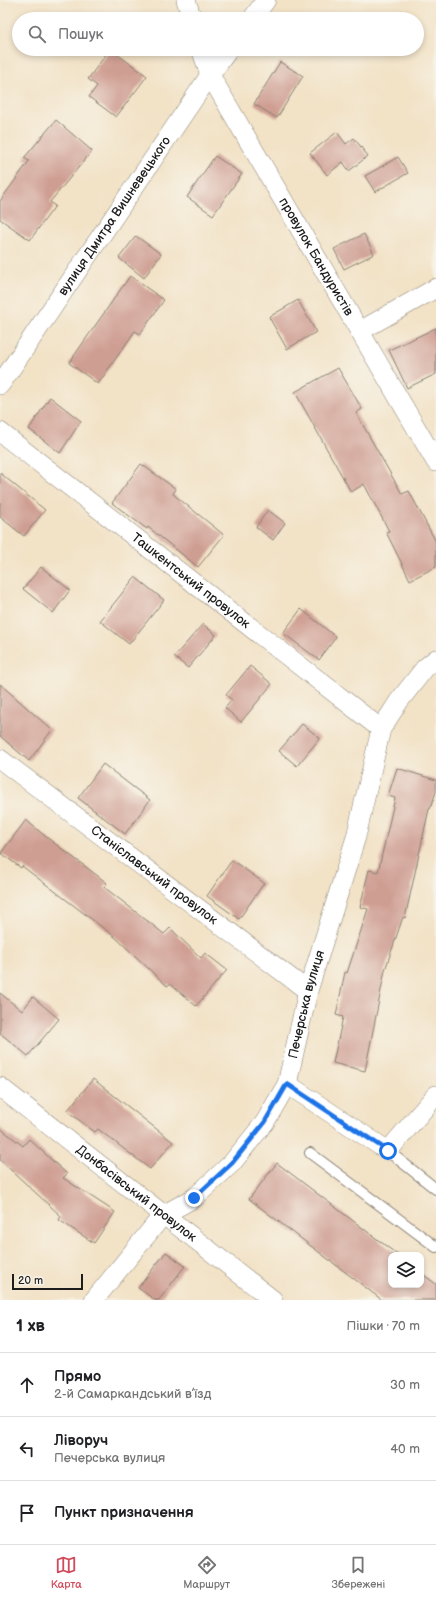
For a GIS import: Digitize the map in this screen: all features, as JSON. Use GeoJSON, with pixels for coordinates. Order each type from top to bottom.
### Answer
{"type":"FeatureCollection","features":[{"type":"Feature","properties":{"kind":"street"},"geometry":{"type":"LineString","coordinates":[[186,0],[190,12]]}},
{"type":"Feature","properties":{"kind":"street"},"geometry":{"type":"LineString","coordinates":[[257,12],[266,0]]}},
{"type":"Feature","properties":{"kind":"street","name":"провулок Бандуристів"},"geometry":{"type":"LineString","coordinates":[[203,56],[210,75],[436,462]]}},
{"type":"Feature","properties":{"kind":"street","name":"вулиця Дмитра Вишневецького"},"geometry":{"type":"LineString","coordinates":[[0,385],[224,56]]}},
{"type":"Feature","properties":{"kind":"street"},"geometry":{"type":"LineString","coordinates":[[360,332],[436,288]]}},
{"type":"Feature","properties":{"kind":"street","name":"Ташкентський провулок"},"geometry":{"type":"LineString","coordinates":[[0,432],[381,729]]}},
{"type":"Feature","properties":{"kind":"street","name":"Печерська вулиця"},"geometry":{"type":"LineString","coordinates":[[94,1300],[163,1214],[194,1198],[232,1163],[265,1122],[287,1084],[308,991],[356,837],[381,729],[398,701],[425,668],[436,659]]}},
{"type":"Feature","properties":{"kind":"street","name":"Станіславський провулок"},"geometry":{"type":"LineString","coordinates":[[0,759],[308,991]]}},
{"type":"Feature","properties":{"kind":"street"},"geometry":{"type":"LineString","coordinates":[[287,1084],[388,1151],[436,1095]]}},
{"type":"Feature","properties":{"kind":"street","name":"Донбасівський провулок"},"geometry":{"type":"LineString","coordinates":[[0,1087],[273,1300]]}},
{"type":"Feature","properties":{"kind":"lane"},"geometry":{"type":"LineString","coordinates":[[388,1151],[436,1189]]}},
{"type":"Feature","properties":{"kind":"lane"},"geometry":{"type":"LineString","coordinates":[[310,1153],[436,1247]]}},
{"type":"Feature","properties":{"kind":"building"},"geometry":{"type":"Polygon","coordinates":[[[105,56],[120,56],[147,76],[116,117],[89,97],[97,86],[88,79],[105,56]]]}},
{"type":"Feature","properties":{"kind":"building"},"geometry":{"type":"Polygon","coordinates":[[[280,62],[303,76],[277,118],[254,104],[280,62]]]}},
{"type":"Feature","properties":{"kind":"building"},"geometry":{"type":"Polygon","coordinates":[[[56,120],[92,151],[50,202],[55,206],[30,240],[0,219],[0,201],[29,161],[24,158],[56,120]]]}},
{"type":"Feature","properties":{"kind":"building"},"geometry":{"type":"Polygon","coordinates":[[[337,132],[346,144],[354,138],[368,156],[349,171],[343,162],[327,175],[310,153],[337,132]]]}},
{"type":"Feature","properties":{"kind":"building"},"geometry":{"type":"Polygon","coordinates":[[[215,156],[242,174],[213,215],[187,197],[215,156]]]}},
{"type":"Feature","properties":{"kind":"building"},"geometry":{"type":"Polygon","coordinates":[[[398,157],[408,173],[375,192],[365,176],[398,157]]]}},
{"type":"Feature","properties":{"kind":"building"},"geometry":{"type":"Polygon","coordinates":[[[364,234],[374,254],[344,269],[334,249],[364,234]]]}},
{"type":"Feature","properties":{"kind":"building"},"geometry":{"type":"Polygon","coordinates":[[[136,236],[161,254],[144,278],[119,258],[136,236]]]}},
{"type":"Feature","properties":{"kind":"building"},"geometry":{"type":"Polygon","coordinates":[[[130,276],[164,300],[140,334],[135,331],[98,384],[69,363],[130,276]]]}},
{"type":"Feature","properties":{"kind":"building"},"geometry":{"type":"Polygon","coordinates":[[[298,300],[316,332],[287,349],[269,317],[298,300]]]}},
{"type":"Feature","properties":{"kind":"building"},"geometry":{"type":"Polygon","coordinates":[[[436,328],[436,374],[407,388],[389,350],[436,328]]]}},
{"type":"Feature","properties":{"kind":"building"},"geometry":{"type":"Polygon","coordinates":[[[338,368],[362,409],[356,413],[402,494],[409,491],[436,542],[436,567],[410,580],[386,532],[389,531],[364,484],[351,492],[295,392],[338,368]]]}},
{"type":"Feature","properties":{"kind":"building"},"geometry":{"type":"Polygon","coordinates":[[[50,397],[81,421],[60,453],[29,429],[50,397]]]}},
{"type":"Feature","properties":{"kind":"building"},"geometry":{"type":"Polygon","coordinates":[[[141,464],[176,489],[173,494],[224,535],[198,567],[148,527],[147,529],[112,503],[141,464]]]}},
{"type":"Feature","properties":{"kind":"building"},"geometry":{"type":"Polygon","coordinates":[[[0,473],[45,510],[24,536],[0,517],[0,473]]]}},
{"type":"Feature","properties":{"kind":"building"},"geometry":{"type":"Polygon","coordinates":[[[268,510],[285,523],[273,540],[256,527],[268,510]]]}},
{"type":"Feature","properties":{"kind":"building"},"geometry":{"type":"Polygon","coordinates":[[[41,567],[70,590],[53,613],[23,589],[41,567]]]}},
{"type":"Feature","properties":{"kind":"building"},"geometry":{"type":"Polygon","coordinates":[[[135,577],[164,600],[129,644],[100,621],[135,577]]]}},
{"type":"Feature","properties":{"kind":"building"},"geometry":{"type":"Polygon","coordinates":[[[301,609],[336,637],[319,660],[283,633],[301,609]]]}},
{"type":"Feature","properties":{"kind":"building"},"geometry":{"type":"Polygon","coordinates":[[[203,624],[216,635],[188,668],[174,657],[203,624]]]}},
{"type":"Feature","properties":{"kind":"building"},"geometry":{"type":"Polygon","coordinates":[[[250,666],[272,684],[241,722],[225,708],[232,700],[226,695],[250,666]]]}},
{"type":"Feature","properties":{"kind":"building"},"geometry":{"type":"Polygon","coordinates":[[[0,684],[52,730],[29,761],[0,736],[0,684]]]}},
{"type":"Feature","properties":{"kind":"building"},"geometry":{"type":"Polygon","coordinates":[[[302,724],[320,738],[297,766],[279,751],[302,724]]]}},
{"type":"Feature","properties":{"kind":"building"},"geometry":{"type":"Polygon","coordinates":[[[103,764],[150,800],[125,834],[78,798],[103,764]]]}},
{"type":"Feature","properties":{"kind":"building"},"geometry":{"type":"Polygon","coordinates":[[[397,768],[436,780],[436,792],[429,809],[405,918],[403,917],[385,970],[365,1071],[333,1063],[343,1017],[336,1015],[345,972],[347,973],[368,909],[360,907],[369,870],[378,872],[395,798],[388,796],[397,768]]]}},
{"type":"Feature","properties":{"kind":"building"},"geometry":{"type":"Polygon","coordinates":[[[26,820],[107,883],[104,887],[164,934],[170,928],[201,958],[205,953],[227,970],[196,1006],[170,984],[167,986],[115,937],[22,866],[21,868],[1,853],[26,820]]]}},
{"type":"Feature","properties":{"kind":"building"},"geometry":{"type":"Polygon","coordinates":[[[232,860],[264,883],[239,919],[207,896],[232,860]]]}},
{"type":"Feature","properties":{"kind":"building"},"geometry":{"type":"Polygon","coordinates":[[[0,993],[22,1011],[33,997],[59,1019],[28,1056],[0,1033],[0,993]]]}},
{"type":"Feature","properties":{"kind":"building"},"geometry":{"type":"Polygon","coordinates":[[[93,1079],[173,1142],[150,1169],[98,1129],[95,1132],[67,1111],[93,1079]]]}},
{"type":"Feature","properties":{"kind":"building"},"geometry":{"type":"Polygon","coordinates":[[[0,1128],[23,1146],[29,1139],[67,1174],[63,1178],[115,1212],[94,1243],[59,1220],[61,1216],[0,1160],[0,1128]]]}},
{"type":"Feature","properties":{"kind":"building"},"geometry":{"type":"Polygon","coordinates":[[[277,1163],[394,1252],[388,1252],[388,1288],[424,1288],[424,1275],[436,1284],[436,1300],[382,1300],[249,1199],[277,1163]]]}},
{"type":"Feature","properties":{"kind":"building"},"geometry":{"type":"Polygon","coordinates":[[[166,1252],[185,1266],[159,1300],[155,1300],[138,1288],[166,1252]]]}},
{"type":"Feature","properties":{"kind":"route"},"geometry":{"type":"LineString","coordinates":[[194,1198],[232,1163],[265,1122],[287,1084],[388,1151]]}}]}
